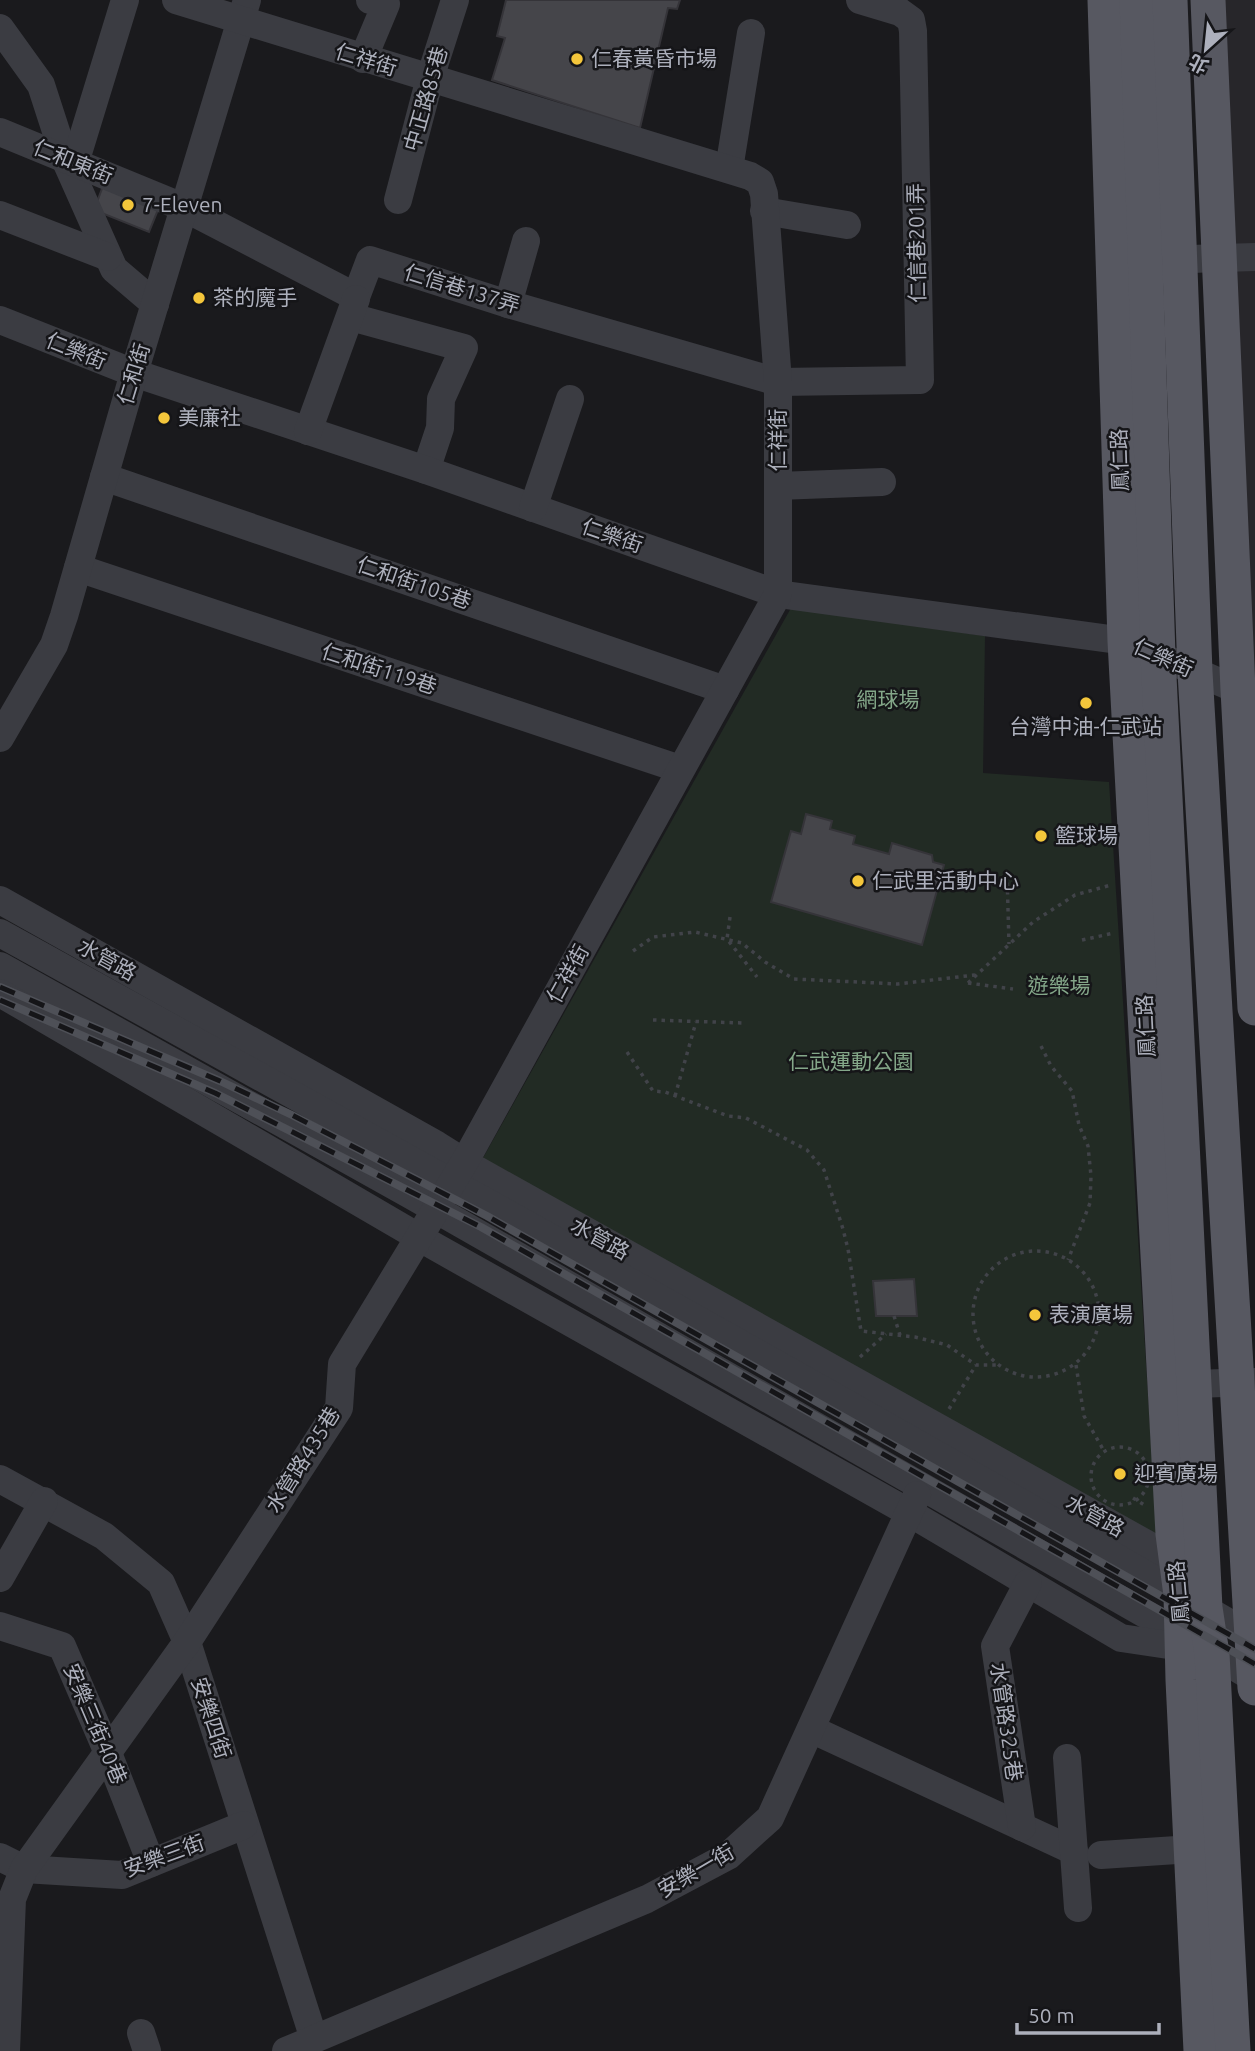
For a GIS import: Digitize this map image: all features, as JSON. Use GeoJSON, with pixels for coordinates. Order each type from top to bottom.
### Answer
{"type":"FeatureCollection","features":[{"type":"Feature","properties":{"kind":"main road","name":"鳳仁路"},"geometry":{"type":"LineString","coordinates":[[1105,0],[1129,260],[1158,656],[1194,1384],[1193,1602],[1182,1635],[1202,2051]]}},
{"type":"Feature","properties":{"kind":"main road","name":"鳳仁路"},"geometry":{"type":"LineString","coordinates":[[1136,0],[1129,260],[1125,641],[1171,1510],[1193,1602],[1212,1654],[1233,2051]]}},
{"type":"Feature","properties":{"kind":"main road"},"geometry":{"type":"LineString","coordinates":[[1170,0],[1195,672],[1246,1382],[1255,1682]]}},
{"type":"Feature","properties":{"kind":"main road"},"geometry":{"type":"LineString","coordinates":[[1208,0],[1238,690],[1255,1008]]}},
{"type":"Feature","properties":{"kind":"street"},"geometry":{"type":"LineString","coordinates":[[70,161],[125,0]]}},
{"type":"Feature","properties":{"kind":"street","name":"仁祥街"},"geometry":{"type":"LineString","coordinates":[[176,0],[244,11],[363,59],[729,169],[760,182],[764,194],[778,382],[778,594],[458,1173]]}},
{"type":"Feature","properties":{"kind":"street"},"geometry":{"type":"LineString","coordinates":[[363,59],[386,4],[370,0]]}},
{"type":"Feature","properties":{"kind":"street","name":"中正路85巷"},"geometry":{"type":"LineString","coordinates":[[398,200],[430,79],[455,0]]}},
{"type":"Feature","properties":{"kind":"street","name":"仁信巷201弄"},"geometry":{"type":"LineString","coordinates":[[778,382],[920,380],[913,31],[911,20],[900,12],[860,0]]}},
{"type":"Feature","properties":{"kind":"street","name":"仁和街"},"geometry":{"type":"LineString","coordinates":[[0,738],[54,645],[244,11]]}},
{"type":"Feature","properties":{"kind":"street"},"geometry":{"type":"LineString","coordinates":[[0,28],[41,85],[114,268],[155,304]]}},
{"type":"Feature","properties":{"kind":"street"},"geometry":{"type":"LineString","coordinates":[[729,169],[751,33]]}},
{"type":"Feature","properties":{"kind":"street","name":"仁和東街"},"geometry":{"type":"LineString","coordinates":[[0,132],[185,208]]}},
{"type":"Feature","properties":{"kind":"street"},"geometry":{"type":"LineString","coordinates":[[185,208],[354,307],[464,348],[441,399],[440,428],[426,470]]}},
{"type":"Feature","properties":{"kind":"street"},"geometry":{"type":"LineString","coordinates":[[764,211],[847,225]]}},
{"type":"Feature","properties":{"kind":"street"},"geometry":{"type":"LineString","coordinates":[[0,215],[108,257]]}},
{"type":"Feature","properties":{"kind":"street"},"geometry":{"type":"LineString","coordinates":[[508,303],[526,240]]}},
{"type":"Feature","properties":{"kind":"street"},"geometry":{"type":"LineString","coordinates":[[1129,260],[1255,257]]}},
{"type":"Feature","properties":{"kind":"street","name":"仁信巷137弄"},"geometry":{"type":"LineString","coordinates":[[354,307],[370,260],[778,382]]}},
{"type":"Feature","properties":{"kind":"street"},"geometry":{"type":"LineString","coordinates":[[308,431],[354,307]]}},
{"type":"Feature","properties":{"kind":"street","name":"仁樂街"},"geometry":{"type":"LineString","coordinates":[[0,320],[134,373],[426,470],[778,594],[1125,641],[1238,690]]}},
{"type":"Feature","properties":{"kind":"street"},"geometry":{"type":"LineString","coordinates":[[533,508],[570,399]]}},
{"type":"Feature","properties":{"kind":"street","name":"仁和街105巷"},"geometry":{"type":"LineString","coordinates":[[104,477],[725,690]]}},
{"type":"Feature","properties":{"kind":"street"},"geometry":{"type":"LineString","coordinates":[[778,486],[882,482]]}},
{"type":"Feature","properties":{"kind":"street","name":"仁和街119巷"},"geometry":{"type":"LineString","coordinates":[[78,568],[680,769]]}},
{"type":"Feature","properties":{"kind":"street","name":"水管路"},"geometry":{"type":"LineString","coordinates":[[0,900],[937,1455],[1253,1637]]}},
{"type":"Feature","properties":{"kind":"street","name":"水管路"},"geometry":{"type":"LineString","coordinates":[[0,933],[458,1173],[1161,1552],[1193,1602]]}},
{"type":"Feature","properties":{"kind":"street"},"geometry":{"type":"LineString","coordinates":[[0,966],[437,1210],[914,1499],[1028,1583],[1121,1637],[1168,1645],[1182,1635]]}},
{"type":"Feature","properties":{"kind":"street"},"geometry":{"type":"LineString","coordinates":[[0,993],[421,1238],[914,1499],[1182,1635],[1255,1682]]}},
{"type":"Feature","properties":{"kind":"street","name":"水管路435巷"},"geometry":{"type":"LineString","coordinates":[[6,2051],[12,1863],[108,1753],[187,1642],[339,1408],[342,1364],[421,1238],[458,1173]]}},
{"type":"Feature","properties":{"kind":"street"},"geometry":{"type":"LineString","coordinates":[[1194,1384],[1246,1382]]}},
{"type":"Feature","properties":{"kind":"street","name":"安樂一街"},"geometry":{"type":"LineString","coordinates":[[286,2051],[324,2041],[647,1899],[728,1856],[770,1818],[914,1499],[937,1455]]}},
{"type":"Feature","properties":{"kind":"street","name":"安樂四街"},"geometry":{"type":"LineString","coordinates":[[0,1479],[104,1535],[161,1583],[187,1642],[244,1825],[324,2041]]}},
{"type":"Feature","properties":{"kind":"street"},"geometry":{"type":"LineString","coordinates":[[0,1578],[44,1501]]}},
{"type":"Feature","properties":{"kind":"street","name":"水管路325巷"},"geometry":{"type":"LineString","coordinates":[[1022,1826],[995,1646],[1028,1583]]}},
{"type":"Feature","properties":{"kind":"street","name":"安樂三街40巷"},"geometry":{"type":"LineString","coordinates":[[0,1626],[62,1646],[151,1863]]}},
{"type":"Feature","properties":{"kind":"street","name":"水管路325巷"},"geometry":{"type":"LineString","coordinates":[[811,1729],[1022,1826],[1088,1853]]}},
{"type":"Feature","properties":{"kind":"street"},"geometry":{"type":"LineString","coordinates":[[1067,1758],[1088,1853],[1078,1908]]}},
{"type":"Feature","properties":{"kind":"street","name":"安樂三街"},"geometry":{"type":"LineString","coordinates":[[12,1863],[122,1875],[244,1825]]}},
{"type":"Feature","properties":{"kind":"street"},"geometry":{"type":"LineString","coordinates":[[1088,1853],[1192,1849]]}},
{"type":"Feature","properties":{"kind":"path"},"geometry":{"type":"LineString","coordinates":[[1007,874],[1009,944]]}},
{"type":"Feature","properties":{"kind":"path"},"geometry":{"type":"LineString","coordinates":[[1013,989],[968,983],[1032,922],[1075,895],[1113,884]]}},
{"type":"Feature","properties":{"kind":"path"},"geometry":{"type":"LineString","coordinates":[[730,917],[727,939],[757,977]]}},
{"type":"Feature","properties":{"kind":"path"},"geometry":{"type":"LineString","coordinates":[[633,951],[653,937],[695,932],[742,943],[765,962],[794,979],[898,984],[975,975]]}},
{"type":"Feature","properties":{"kind":"path"},"geometry":{"type":"LineString","coordinates":[[1082,940],[1117,932]]}},
{"type":"Feature","properties":{"kind":"path"},"geometry":{"type":"LineString","coordinates":[[653,1020],[742,1023]]}},
{"type":"Feature","properties":{"kind":"path"},"geometry":{"type":"LineString","coordinates":[[675,1096],[696,1022]]}},
{"type":"Feature","properties":{"kind":"path"},"geometry":{"type":"LineString","coordinates":[[1041,1046],[1051,1066],[1072,1091],[1079,1125],[1088,1146],[1090,1203],[1068,1260]]}},
{"type":"Feature","properties":{"kind":"path"},"geometry":{"type":"LineString","coordinates":[[627,1052],[653,1091],[665,1092],[712,1111],[746,1118],[807,1150],[824,1170],[848,1249],[861,1331],[900,1335],[947,1345],[976,1364],[999,1365]]}},
{"type":"Feature","properties":{"kind":"path"},"geometry":{"type":"LineString","coordinates":[[1043,1251],[1068,1260],[1086,1275],[1099,1304],[1100,1321],[1096,1337],[1088,1351],[1061,1373],[1045,1377],[1021,1375],[999,1365],[978,1339],[974,1323],[973,1307],[977,1291],[985,1277],[1011,1256],[1027,1252],[1043,1251]]}},
{"type":"Feature","properties":{"kind":"path"},"geometry":{"type":"LineString","coordinates":[[894,1316],[900,1335]]}},
{"type":"Feature","properties":{"kind":"path"},"geometry":{"type":"LineString","coordinates":[[858,1359],[887,1334]]}},
{"type":"Feature","properties":{"kind":"path"},"geometry":{"type":"LineString","coordinates":[[943,1420],[976,1364]]}},
{"type":"Feature","properties":{"kind":"path"},"geometry":{"type":"LineString","coordinates":[[1075,1364],[1084,1416],[1104,1451]]}},
{"type":"Feature","properties":{"kind":"path"},"geometry":{"type":"LineString","coordinates":[[1114,1447],[1134,1450],[1148,1465],[1149,1485],[1136,1501],[1119,1506],[1101,1499],[1096,1492],[1091,1483],[1093,1465],[1104,1451],[1114,1447]]}},
{"type":"Feature","properties":{"kind":"shaded area"},"geometry":{"type":"Polygon","coordinates":[[[1215,0],[1255,0],[1255,784],[1215,0]]]}},
{"type":"Feature","properties":{"kind":"green space","name":"仁武運動公園"},"geometry":{"type":"Polygon","coordinates":[[[791,608],[985,636],[983,773],[1109,782],[1158,1552],[479,1165],[791,608]]]}},
{"type":"Feature","properties":{"kind":"building","name":"仁春黃昏市場"},"geometry":{"type":"Polygon","coordinates":[[[506,0],[680,0],[677,9],[668,8],[640,128],[492,80],[505,38],[497,36],[506,0]]]}},
{"type":"Feature","properties":{"kind":"building","name":"7-Eleven"},"geometry":{"type":"Polygon","coordinates":[[[106,178],[162,200],[149,232],[94,210],[106,178]]]}},
{"type":"Feature","properties":{"kind":"building","name":"仁武里活動中心"},"geometry":{"type":"Polygon","coordinates":[[[806,814],[832,821],[830,829],[855,836],[853,844],[889,854],[892,843],[932,855],[933,862],[944,865],[922,945],[771,902],[791,831],[801,834],[806,814]]]}},
{"type":"Feature","properties":{"kind":"building"},"geometry":{"type":"Polygon","coordinates":[[[914,1279],[917,1316],[876,1316],[873,1281],[914,1279]]]}},
{"type":"Feature","properties":{"kind":"railway"},"geometry":{"type":"LineString","coordinates":[[0,987],[220,1081],[292,1115],[487,1216],[1255,1649]]}},
{"type":"Feature","properties":{"kind":"railway"},"geometry":{"type":"LineString","coordinates":[[0,1000],[215,1093],[481,1227],[1255,1664]]}},
{"type":"Feature","properties":{"kind":"place","name":"仁春黃昏市場"},"geometry":{"type":"Point","coordinates":[577,59]}},
{"type":"Feature","properties":{"kind":"place","name":"7-Eleven"},"geometry":{"type":"Point","coordinates":[128,205]}},
{"type":"Feature","properties":{"kind":"place","name":"茶的魔手"},"geometry":{"type":"Point","coordinates":[199,298]}},
{"type":"Feature","properties":{"kind":"place","name":"美廉社"},"geometry":{"type":"Point","coordinates":[164,418]}},
{"type":"Feature","properties":{"kind":"place","name":"台灣中油-仁武站"},"geometry":{"type":"Point","coordinates":[1086,703]}},
{"type":"Feature","properties":{"kind":"place","name":"籃球場"},"geometry":{"type":"Point","coordinates":[1041,836]}},
{"type":"Feature","properties":{"kind":"place","name":"仁武里活動中心"},"geometry":{"type":"Point","coordinates":[858,881]}},
{"type":"Feature","properties":{"kind":"place","name":"表演廣場"},"geometry":{"type":"Point","coordinates":[1035,1315]}},
{"type":"Feature","properties":{"kind":"place","name":"迎賓廣場"},"geometry":{"type":"Point","coordinates":[1120,1474]}},
{"type":"Feature","properties":{"kind":"park label","name":"網球場"},"geometry":{"type":"Point","coordinates":[888,700]}},
{"type":"Feature","properties":{"kind":"park label","name":"遊樂場"},"geometry":{"type":"Point","coordinates":[1059,986]}}]}
